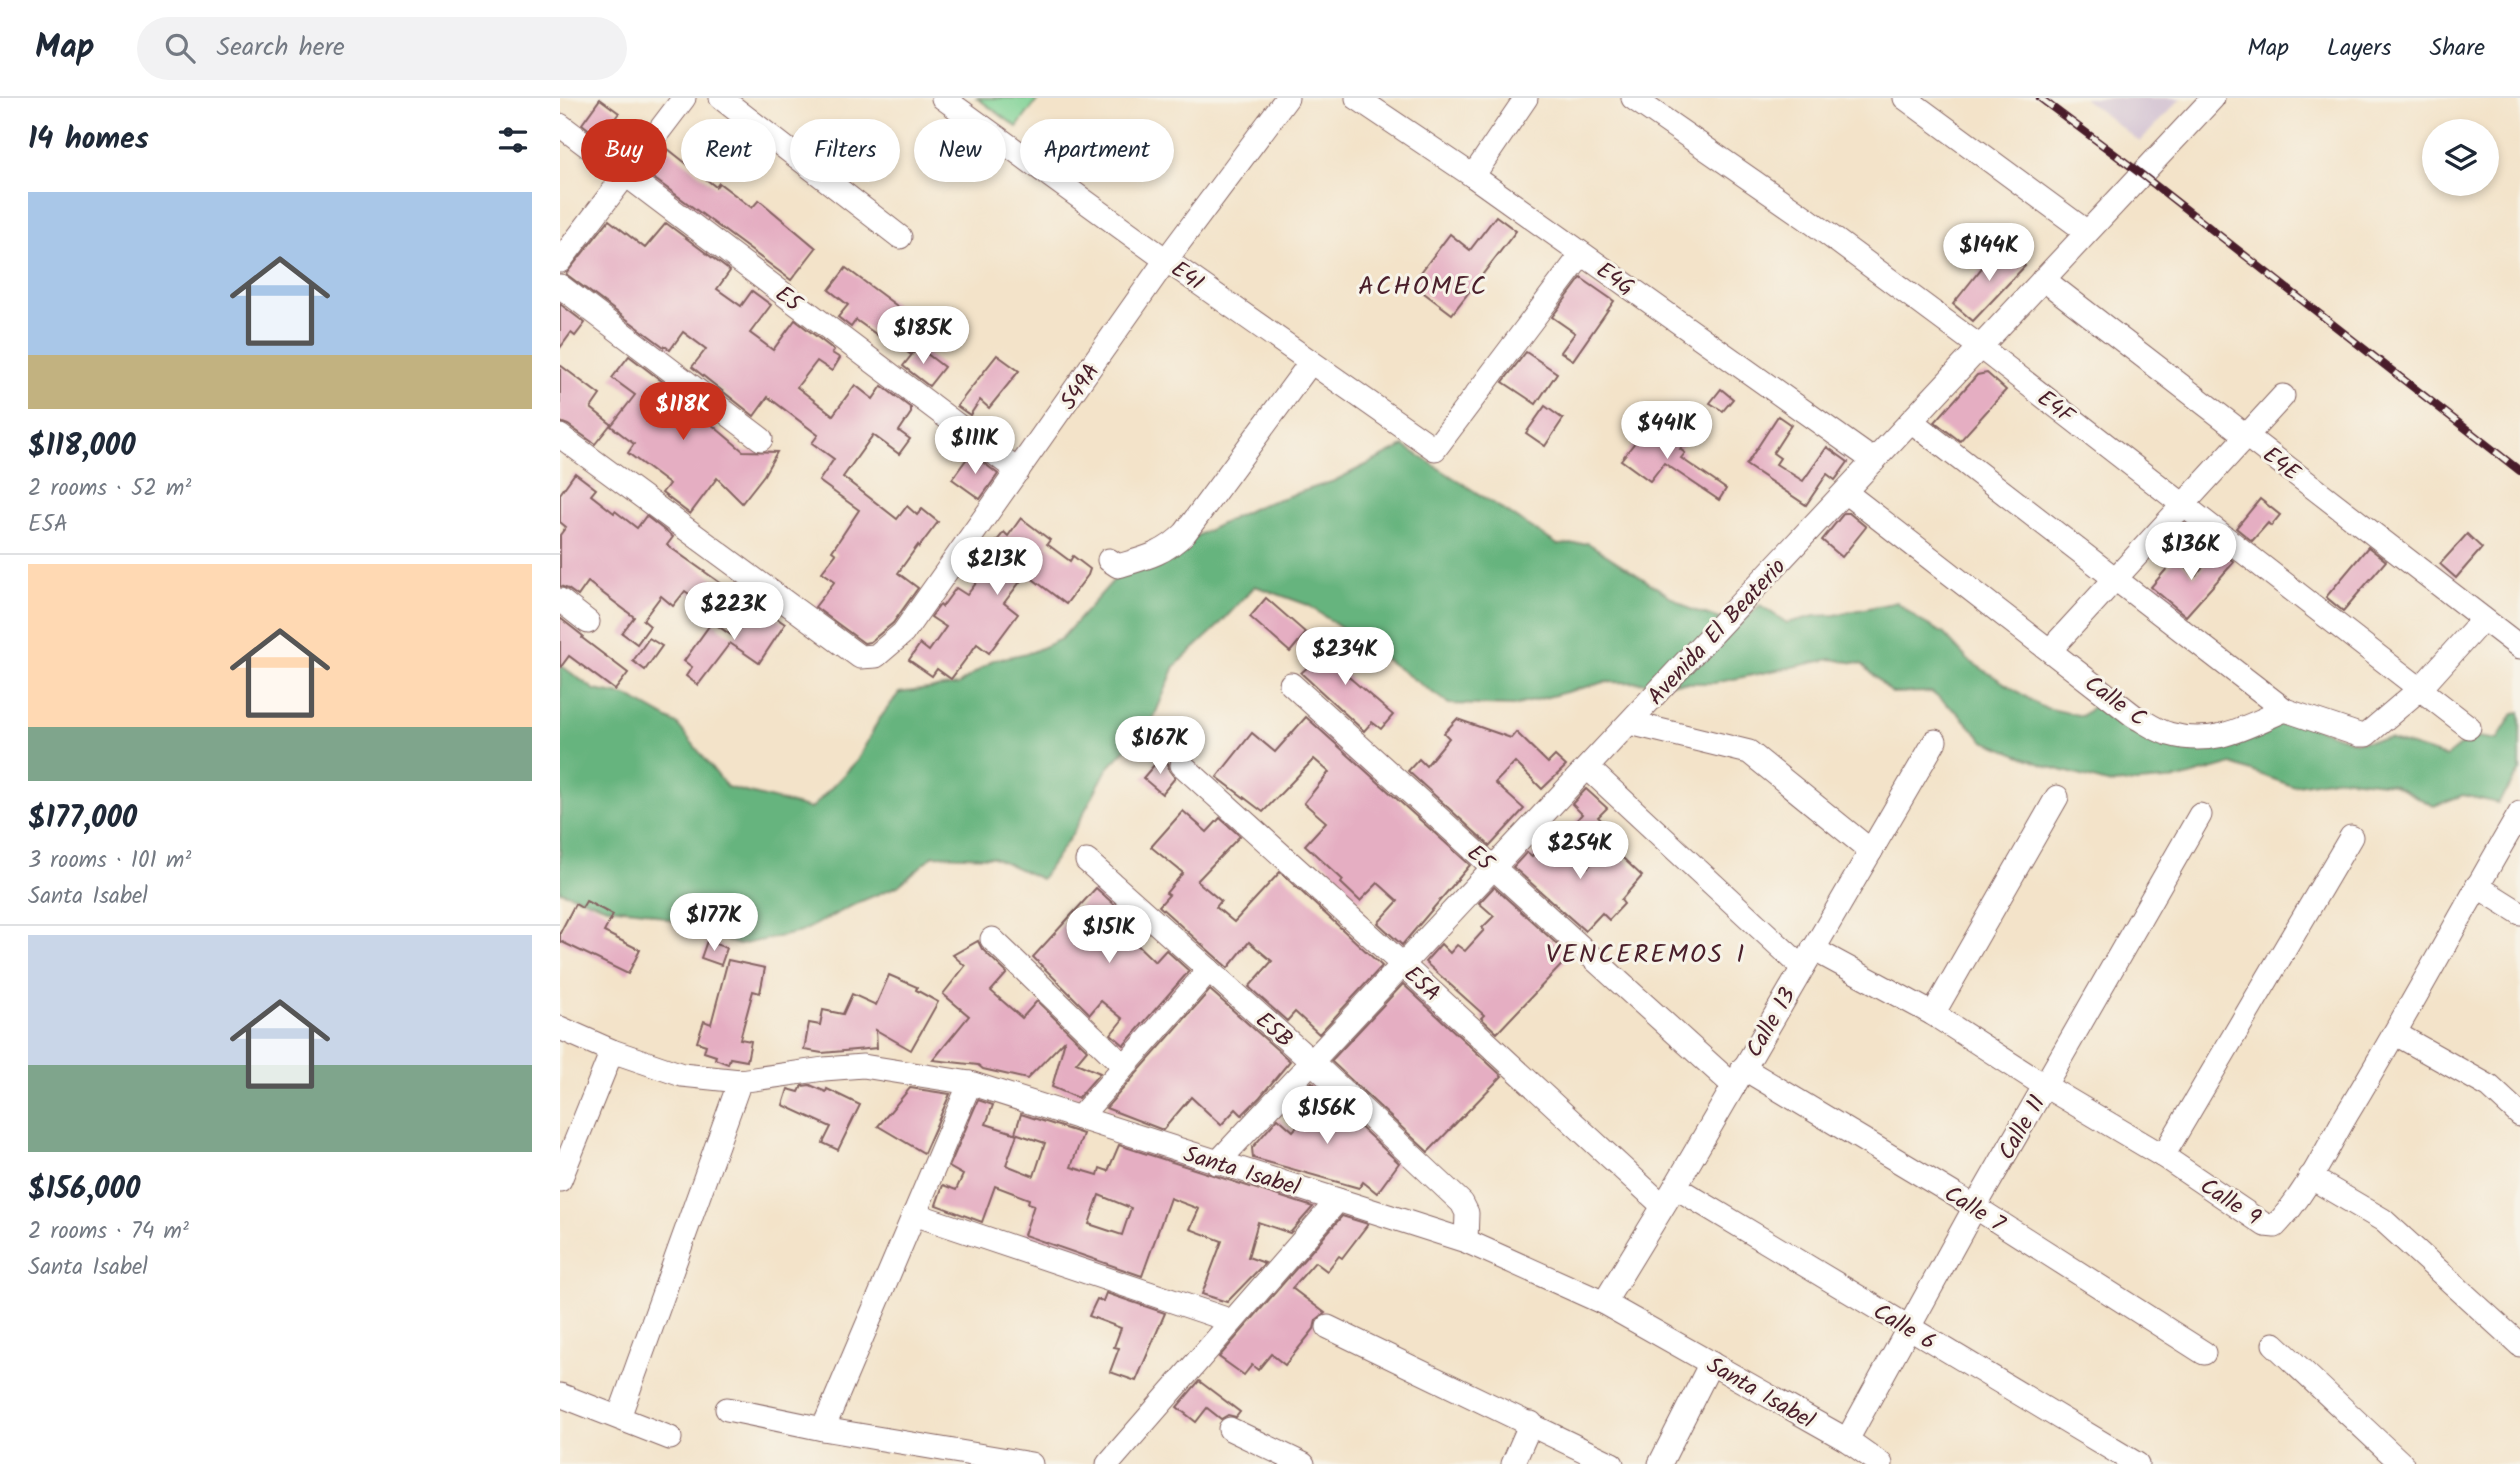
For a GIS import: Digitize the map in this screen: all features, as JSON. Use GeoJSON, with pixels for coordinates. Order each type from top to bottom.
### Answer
{"type":"FeatureCollection","features":[{"type":"Feature","properties":{"kind":"street"},"geometry":{"type":"LineString","coordinates":[[667,120],[684,98]]}},
{"type":"Feature","properties":{"kind":"street"},"geometry":{"type":"LineString","coordinates":[[721,98],[900,237]]}},
{"type":"Feature","properties":{"kind":"street","name":"E4I"},"geometry":{"type":"LineString","coordinates":[[943,98],[1435,449],[1582,254]]}},
{"type":"Feature","properties":{"kind":"street","name":"S49A"},"geometry":{"type":"LineString","coordinates":[[560,436],[860,657],[876,656],[903,632],[1167,260],[1287,98]]}},
{"type":"Feature","properties":{"kind":"street","name":"E4G"},"geometry":{"type":"LineString","coordinates":[[1357,98],[1473,176],[1874,461]]}},
{"type":"Feature","properties":{"kind":"street"},"geometry":{"type":"LineString","coordinates":[[1473,176],[1526,98]]}},
{"type":"Feature","properties":{"kind":"street","name":"E4F"},"geometry":{"type":"LineString","coordinates":[[1633,98],[1806,218],[1980,347],[2469,727]]}},
{"type":"Feature","properties":{"kind":"street"},"geometry":{"type":"LineString","coordinates":[[1905,98],[2087,232]]}},
{"type":"Feature","properties":{"kind":"street","name":"Avenida El Beaterio"},"geometry":{"type":"LineString","coordinates":[[1217,1163],[2213,98]]}},
{"type":"Feature","properties":{"kind":"street","name":"E5"},"geometry":{"type":"LineString","coordinates":[[560,125],[581,141]]}},
{"type":"Feature","properties":{"kind":"street"},"geometry":{"type":"LineString","coordinates":[[560,261],[620,182]]}},
{"type":"Feature","properties":{"kind":"street","name":"E5"},"geometry":{"type":"LineString","coordinates":[[634,182],[1018,471]]}},
{"type":"Feature","properties":{"kind":"street","name":"E4E"},"geometry":{"type":"LineString","coordinates":[[2043,279],[2520,647]]}},
{"type":"Feature","properties":{"kind":"street"},"geometry":{"type":"LineString","coordinates":[[560,286],[761,439]]}},
{"type":"Feature","properties":{"kind":"street"},"geometry":{"type":"LineString","coordinates":[[1110,560],[1118,566],[1155,555],[1171,547],[1185,533],[1311,362]]}},
{"type":"Feature","properties":{"kind":"street"},"geometry":{"type":"LineString","coordinates":[[2050,650],[2283,396]]}},
{"type":"Feature","properties":{"kind":"street"},"geometry":{"type":"LineString","coordinates":[[1911,421],[2285,710],[2359,735],[2366,734],[2420,689],[2483,619]]}},
{"type":"Feature","properties":{"kind":"street","name":"Calle C"},"geometry":{"type":"LineString","coordinates":[[1845,492],[2134,716],[2168,734],[2201,738],[2223,737],[2285,710]]}},
{"type":"Feature","properties":{"kind":"street"},"geometry":{"type":"LineString","coordinates":[[560,600],[588,622]]}},
{"type":"Feature","properties":{"kind":"street","name":"E5"},"geometry":{"type":"LineString","coordinates":[[1291,684],[1494,868],[1738,1077]]}},
{"type":"Feature","properties":{"kind":"street"},"geometry":{"type":"LineString","coordinates":[[1630,723],[1749,752],[1871,851]]}},
{"type":"Feature","properties":{"kind":"street","name":"Calle 13"},"geometry":{"type":"LineString","coordinates":[[1604,1303],[1935,741]]}},
{"type":"Feature","properties":{"kind":"street","name":"E5A"},"geometry":{"type":"LineString","coordinates":[[1182,765],[1403,965],[1668,1196]]}},
{"type":"Feature","properties":{"kind":"street","name":"Calle 9"},"geometry":{"type":"LineString","coordinates":[[1588,768],[1807,958],[1933,1014],[2045,1086],[2163,1156],[2265,1225],[2275,1226],[2285,1216],[2310,1177],[2396,1034],[2520,813]]}},
{"type":"Feature","properties":{"kind":"street"},"geometry":{"type":"LineString","coordinates":[[1933,1014],[2057,797]]}},
{"type":"Feature","properties":{"kind":"street","name":"Calle 11"},"geometry":{"type":"LineString","coordinates":[[1847,1440],[1907,1328],[2200,815]]}},
{"type":"Feature","properties":{"kind":"street"},"geometry":{"type":"LineString","coordinates":[[2163,1156],[2351,837]]}},
{"type":"Feature","properties":{"kind":"street","name":"E5B"},"geometry":{"type":"LineString","coordinates":[[1087,861],[1312,1062],[1461,1203],[1467,1213],[1466,1241]]}},
{"type":"Feature","properties":{"kind":"street"},"geometry":{"type":"LineString","coordinates":[[2477,886],[2520,913]]}},
{"type":"Feature","properties":{"kind":"street"},"geometry":{"type":"LineString","coordinates":[[992,939],[1124,1066]]}},
{"type":"Feature","properties":{"kind":"street"},"geometry":{"type":"LineString","coordinates":[[1079,1118],[1209,970]]}},
{"type":"Feature","properties":{"kind":"street","name":"Santa Isabel"},"geometry":{"type":"LineString","coordinates":[[560,1028],[612,1051],[682,1075],[740,1081],[863,1066],[970,1083],[1466,1241],[1604,1303],[1847,1440],[1881,1464]]}},
{"type":"Feature","properties":{"kind":"street"},"geometry":{"type":"LineString","coordinates":[[2396,1034],[2490,1087],[2520,1115]]}},
{"type":"Feature","properties":{"kind":"street"},"geometry":{"type":"LineString","coordinates":[[560,1180],[612,1051]]}},
{"type":"Feature","properties":{"kind":"street","name":"Calle 7"},"geometry":{"type":"LineString","coordinates":[[1738,1077],[1975,1208],[2204,1353]]}},
{"type":"Feature","properties":{"kind":"street"},"geometry":{"type":"LineString","coordinates":[[619,1417],[740,1081]]}},
{"type":"Feature","properties":{"kind":"street"},"geometry":{"type":"LineString","coordinates":[[823,1429],[970,1083]]}},
{"type":"Feature","properties":{"kind":"street"},"geometry":{"type":"LineString","coordinates":[[2310,1177],[2383,1220],[2520,1345]]}},
{"type":"Feature","properties":{"kind":"street","name":"Calle 6"},"geometry":{"type":"LineString","coordinates":[[1668,1196],[1907,1328],[2137,1464]]}},
{"type":"Feature","properties":{"kind":"street"},"geometry":{"type":"LineString","coordinates":[[1108,1464],[1338,1200]]}},
{"type":"Feature","properties":{"kind":"street"},"geometry":{"type":"LineString","coordinates":[[914,1214],[1232,1321]]}},
{"type":"Feature","properties":{"kind":"street"},"geometry":{"type":"LineString","coordinates":[[1328,1327],[1612,1464]]}},
{"type":"Feature","properties":{"kind":"street"},"geometry":{"type":"LineString","coordinates":[[2274,1344],[2402,1464]]}},
{"type":"Feature","properties":{"kind":"street"},"geometry":{"type":"LineString","coordinates":[[1660,1464],[1712,1363]]}},
{"type":"Feature","properties":{"kind":"street"},"geometry":{"type":"LineString","coordinates":[[560,1395],[670,1438]]}},
{"type":"Feature","properties":{"kind":"street"},"geometry":{"type":"LineString","coordinates":[[727,1409],[823,1429],[1031,1464]]}},
{"type":"Feature","properties":{"kind":"street"},"geometry":{"type":"LineString","coordinates":[[1513,1464],[1531,1423]]}},
{"type":"Feature","properties":{"kind":"street"},"geometry":{"type":"LineString","coordinates":[[1230,1429],[1303,1464]]}},
{"type":"Feature","properties":{"kind":"shaded area"},"geometry":{"type":"Polygon","coordinates":[[[2083,98],[2181,98],[2140,142],[2083,98]]]}},
{"type":"Feature","properties":{"kind":"green space"},"geometry":{"type":"Polygon","coordinates":[[[977,98],[1039,98],[1023,119],[1020,119],[1017,127],[977,98]]]}},
{"type":"Feature","properties":{"kind":"green space"},"geometry":{"type":"Polygon","coordinates":[[[1404,446],[1558,545],[1588,543],[1690,609],[1739,625],[1760,605],[1787,623],[1897,602],[1919,620],[1944,634],[1968,660],[2042,707],[2082,716],[2097,703],[2131,726],[2166,743],[2290,719],[2355,742],[2389,739],[2446,757],[2472,736],[2497,740],[2512,715],[2520,712],[2520,771],[2498,803],[2463,795],[2434,806],[2392,784],[2340,778],[2292,786],[2232,764],[2179,779],[2111,784],[2046,766],[1984,741],[1957,712],[1931,692],[1892,693],[1862,664],[1831,659],[1714,683],[1605,682],[1513,706],[1449,704],[1308,605],[1255,586],[1216,628],[1175,666],[1152,722],[1107,769],[1073,833],[1041,879],[993,857],[934,855],[898,886],[859,902],[801,932],[739,945],[645,911],[607,907],[560,891],[560,665],[595,690],[627,696],[677,724],[727,787],[811,809],[857,761],[878,721],[899,693],[958,685],[993,660],[1032,652],[1061,639],[1120,573],[1258,506],[1334,481],[1404,446]]]}},
{"type":"Feature","properties":{"kind":"building"},"geometry":{"type":"Polygon","coordinates":[[[600,99],[619,113],[614,119],[586,119],[600,99]]]}},
{"type":"Feature","properties":{"kind":"building"},"geometry":{"type":"Polygon","coordinates":[[[667,150],[681,159],[681,182],[710,182],[716,187],[719,183],[752,208],[759,200],[816,248],[791,280],[659,182],[667,182],[667,150]]]}},
{"type":"Feature","properties":{"kind":"building"},"geometry":{"type":"Polygon","coordinates":[[[1496,216],[1516,231],[1452,314],[1412,284],[1450,234],[1470,250],[1496,216]]]}},
{"type":"Feature","properties":{"kind":"building"},"geometry":{"type":"Polygon","coordinates":[[[609,220],[645,248],[666,223],[730,271],[717,289],[741,306],[752,291],[771,305],[750,333],[773,350],[795,320],[834,350],[832,353],[840,358],[832,371],[817,361],[797,387],[833,415],[855,385],[873,399],[882,386],[911,408],[911,413],[899,431],[910,439],[899,454],[873,435],[843,477],[897,519],[907,506],[917,515],[922,509],[938,522],[898,573],[918,588],[893,623],[870,642],[864,643],[815,607],[835,581],[822,572],[836,554],[832,551],[859,510],[819,481],[834,459],[812,443],[818,435],[768,397],[754,416],[692,367],[706,349],[683,332],[670,350],[566,274],[609,220]]]}},
{"type":"Feature","properties":{"kind":"building"},"geometry":{"type":"Polygon","coordinates":[[[2000,245],[2025,266],[1973,321],[1953,304],[2000,245]]]}},
{"type":"Feature","properties":{"kind":"building"},"geometry":{"type":"Polygon","coordinates":[[[846,268],[928,329],[910,354],[856,320],[851,327],[838,317],[848,305],[829,290],[846,268]]]}},
{"type":"Feature","properties":{"kind":"building"},"geometry":{"type":"Polygon","coordinates":[[[1581,278],[1614,301],[1573,360],[1561,352],[1575,333],[1552,317],[1581,278]]]}},
{"type":"Feature","properties":{"kind":"building"},"geometry":{"type":"Polygon","coordinates":[[[560,304],[585,323],[575,336],[571,333],[560,348],[560,304]]]}},
{"type":"Feature","properties":{"kind":"building"},"geometry":{"type":"Polygon","coordinates":[[[918,347],[944,367],[929,386],[903,366],[918,347]]]}},
{"type":"Feature","properties":{"kind":"building"},"geometry":{"type":"Polygon","coordinates":[[[1526,352],[1557,373],[1536,404],[1503,382],[1526,352]]]}},
{"type":"Feature","properties":{"kind":"building"},"geometry":{"type":"Polygon","coordinates":[[[997,355],[1019,371],[989,408],[980,400],[970,415],[957,406],[997,355]]]}},
{"type":"Feature","properties":{"kind":"building"},"geometry":{"type":"Polygon","coordinates":[[[629,356],[714,421],[711,424],[743,451],[777,452],[764,475],[742,503],[717,478],[690,514],[662,493],[669,484],[628,453],[634,444],[611,426],[635,395],[612,378],[629,356]]]}},
{"type":"Feature","properties":{"kind":"building"},"geometry":{"type":"Polygon","coordinates":[[[560,365],[600,395],[591,408],[611,424],[595,444],[560,422],[560,365]]]}},
{"type":"Feature","properties":{"kind":"building"},"geometry":{"type":"Polygon","coordinates":[[[1987,373],[2006,390],[1960,441],[1935,422],[1977,375],[1987,373]]]}},
{"type":"Feature","properties":{"kind":"building"},"geometry":{"type":"Polygon","coordinates":[[[1721,389],[1733,399],[1723,411],[1710,403],[1721,389]]]}},
{"type":"Feature","properties":{"kind":"building"},"geometry":{"type":"Polygon","coordinates":[[[1545,406],[1563,419],[1545,446],[1526,433],[1545,406]]]}},
{"type":"Feature","properties":{"kind":"building"},"geometry":{"type":"Polygon","coordinates":[[[1778,416],[1791,425],[1773,453],[1780,458],[1776,464],[1803,481],[1827,447],[1848,462],[1835,480],[1827,474],[1806,505],[1746,465],[1778,416]]]}},
{"type":"Feature","properties":{"kind":"building"},"geometry":{"type":"Polygon","coordinates":[[[1672,428],[1687,440],[1680,449],[1685,453],[1681,458],[1726,489],[1719,500],[1664,463],[1650,481],[1621,460],[1644,431],[1660,442],[1672,428]]]}},
{"type":"Feature","properties":{"kind":"building"},"geometry":{"type":"Polygon","coordinates":[[[971,453],[998,474],[980,499],[952,479],[971,453]]]}},
{"type":"Feature","properties":{"kind":"building"},"geometry":{"type":"Polygon","coordinates":[[[575,473],[596,489],[591,495],[637,528],[646,516],[673,537],[667,545],[726,587],[710,609],[685,591],[673,606],[661,596],[643,620],[650,626],[637,644],[622,633],[634,617],[588,582],[578,596],[560,586],[560,535],[566,527],[560,522],[560,494],[575,473]]]}},
{"type":"Feature","properties":{"kind":"building"},"geometry":{"type":"Polygon","coordinates":[[[2260,499],[2280,515],[2271,526],[2268,523],[2252,541],[2236,528],[2260,499]]]}},
{"type":"Feature","properties":{"kind":"building"},"geometry":{"type":"Polygon","coordinates":[[[1844,513],[1849,513],[1866,527],[1842,557],[1822,540],[1844,513]]]}},
{"type":"Feature","properties":{"kind":"building"},"geometry":{"type":"Polygon","coordinates":[[[1021,518],[1050,540],[1047,544],[1070,561],[1073,556],[1090,569],[1088,575],[1066,604],[1026,574],[1004,603],[1018,614],[989,653],[977,644],[951,679],[937,669],[932,676],[909,660],[920,644],[929,651],[946,627],[931,617],[956,588],[967,595],[986,570],[974,561],[986,544],[991,548],[1004,532],[1008,536],[1021,518]]]}},
{"type":"Feature","properties":{"kind":"building"},"geometry":{"type":"Polygon","coordinates":[[[2467,534],[2482,548],[2456,578],[2440,564],[2467,534]]]}},
{"type":"Feature","properties":{"kind":"building"},"geometry":{"type":"Polygon","coordinates":[[[2368,547],[2386,561],[2343,611],[2326,597],[2368,547]]]}},
{"type":"Feature","properties":{"kind":"building"},"geometry":{"type":"Polygon","coordinates":[[[2218,549],[2234,562],[2186,616],[2151,587],[2176,558],[2195,576],[2218,549]]]}},
{"type":"Feature","properties":{"kind":"building"},"geometry":{"type":"Polygon","coordinates":[[[1266,598],[1306,633],[1290,652],[1250,617],[1266,598]]]}},
{"type":"Feature","properties":{"kind":"building"},"geometry":{"type":"Polygon","coordinates":[[[756,604],[785,624],[759,663],[730,643],[698,685],[686,676],[692,667],[684,661],[712,622],[734,637],[756,604]]]}},
{"type":"Feature","properties":{"kind":"building"},"geometry":{"type":"Polygon","coordinates":[[[560,618],[628,673],[615,690],[569,656],[560,668],[560,618]]]}},
{"type":"Feature","properties":{"kind":"building"},"geometry":{"type":"Polygon","coordinates":[[[1342,637],[1359,658],[1343,672],[1393,715],[1381,729],[1372,722],[1364,731],[1301,673],[1342,637]]]}},
{"type":"Feature","properties":{"kind":"building"},"geometry":{"type":"Polygon","coordinates":[[[649,638],[662,646],[645,670],[633,661],[649,638]]]}},
{"type":"Feature","properties":{"kind":"building"},"geometry":{"type":"Polygon","coordinates":[[[1306,717],[1470,865],[1402,945],[1378,923],[1398,901],[1378,883],[1360,901],[1341,883],[1343,880],[1305,845],[1326,822],[1304,803],[1329,772],[1314,759],[1263,812],[1217,777],[1252,733],[1275,752],[1306,717]]]}},
{"type":"Feature","properties":{"kind":"building"},"geometry":{"type":"Polygon","coordinates":[[[1457,719],[1511,738],[1516,732],[1548,763],[1555,756],[1566,766],[1542,789],[1515,762],[1495,783],[1524,809],[1490,846],[1408,771],[1419,759],[1426,766],[1449,738],[1444,733],[1457,719]]]}},
{"type":"Feature","properties":{"kind":"building"},"geometry":{"type":"Polygon","coordinates":[[[1161,757],[1168,763],[1175,778],[1162,794],[1143,778],[1161,757]]]}},
{"type":"Feature","properties":{"kind":"building"},"geometry":{"type":"Polygon","coordinates":[[[1586,789],[1607,808],[1598,817],[1615,833],[1602,847],[1575,822],[1582,814],[1572,804],[1586,789]]]}},
{"type":"Feature","properties":{"kind":"building"},"geometry":{"type":"Polygon","coordinates":[[[1183,811],[1207,832],[1220,818],[1240,836],[1197,881],[1221,901],[1216,907],[1234,922],[1280,872],[1382,966],[1319,1034],[1295,1012],[1287,1021],[1249,987],[1272,961],[1249,942],[1228,968],[1159,906],[1183,873],[1151,847],[1183,811]]]}},
{"type":"Feature","properties":{"kind":"building"},"geometry":{"type":"Polygon","coordinates":[[[1546,840],[1553,847],[1559,841],[1588,867],[1609,845],[1642,876],[1621,900],[1624,904],[1609,920],[1602,913],[1585,931],[1513,867],[1527,852],[1532,856],[1546,840]]]}},
{"type":"Feature","properties":{"kind":"building"},"geometry":{"type":"Polygon","coordinates":[[[1494,887],[1570,956],[1497,1033],[1481,1018],[1484,1015],[1425,962],[1441,944],[1450,953],[1457,945],[1465,951],[1494,916],[1479,903],[1494,887]]]}},
{"type":"Feature","properties":{"kind":"building"},"geometry":{"type":"Polygon","coordinates":[[[1096,888],[1136,924],[1127,935],[1155,962],[1166,950],[1189,971],[1124,1045],[1111,1034],[1123,1019],[1101,1001],[1090,1014],[1033,957],[1096,888]]]}},
{"type":"Feature","properties":{"kind":"building"},"geometry":{"type":"Polygon","coordinates":[[[586,901],[613,915],[604,932],[640,950],[628,974],[560,941],[560,933],[575,904],[582,908],[586,901]]]}},
{"type":"Feature","properties":{"kind":"building"},"geometry":{"type":"Polygon","coordinates":[[[707,941],[727,948],[721,965],[701,958],[707,941]]]}},
{"type":"Feature","properties":{"kind":"building"},"geometry":{"type":"Polygon","coordinates":[[[978,941],[982,949],[1007,973],[991,991],[1022,1018],[1037,1001],[1087,1050],[1076,1063],[1100,1073],[1078,1098],[1052,1087],[1065,1040],[1027,1079],[983,1069],[978,1065],[933,1060],[969,1016],[943,994],[965,966],[953,955],[978,941]]]}},
{"type":"Feature","properties":{"kind":"building"},"geometry":{"type":"Polygon","coordinates":[[[728,960],[765,968],[760,993],[753,991],[740,1039],[751,1041],[747,1061],[730,1058],[728,1064],[704,1052],[706,1045],[697,1042],[704,1021],[711,1024],[728,960]]]}},
{"type":"Feature","properties":{"kind":"building"},"geometry":{"type":"Polygon","coordinates":[[[889,975],[917,987],[916,990],[938,1002],[911,1050],[876,1030],[877,1048],[822,1053],[804,1050],[809,1023],[820,1025],[823,1010],[843,1014],[852,994],[876,1005],[889,975]]]}},
{"type":"Feature","properties":{"kind":"building"},"geometry":{"type":"Polygon","coordinates":[[[1403,984],[1502,1076],[1428,1152],[1331,1061],[1403,984]]]}},
{"type":"Feature","properties":{"kind":"building"},"geometry":{"type":"Polygon","coordinates":[[[1210,990],[1290,1061],[1260,1097],[1242,1115],[1236,1109],[1221,1125],[1191,1097],[1163,1130],[1106,1108],[1210,990]]]}},
{"type":"Feature","properties":{"kind":"building"},"geometry":{"type":"Polygon","coordinates":[[[1312,1082],[1399,1163],[1377,1193],[1363,1182],[1359,1188],[1253,1158],[1252,1148],[1278,1118],[1293,1131],[1313,1109],[1299,1097],[1312,1082]]]}},
{"type":"Feature","properties":{"kind":"building"},"geometry":{"type":"Polygon","coordinates":[[[810,1085],[826,1092],[827,1089],[860,1105],[838,1150],[823,1143],[831,1127],[783,1105],[788,1089],[799,1092],[802,1086],[810,1085]]]}},
{"type":"Feature","properties":{"kind":"building"},"geometry":{"type":"Polygon","coordinates":[[[910,1088],[950,1094],[924,1153],[878,1126],[910,1088]]]}},
{"type":"Feature","properties":{"kind":"building"},"geometry":{"type":"Polygon","coordinates":[[[978,1100],[993,1105],[986,1124],[1017,1134],[1006,1165],[1034,1176],[1045,1143],[1015,1133],[1021,1114],[1083,1134],[1071,1167],[1098,1175],[1100,1168],[1108,1171],[1119,1145],[1313,1207],[1290,1233],[1258,1222],[1248,1257],[1265,1263],[1227,1302],[1202,1294],[1222,1241],[1190,1229],[1199,1209],[1170,1198],[1142,1276],[1024,1235],[1034,1205],[1028,1203],[1029,1199],[995,1186],[982,1222],[936,1205],[943,1185],[956,1190],[963,1175],[949,1167],[978,1100]],[[1099,1195],[1089,1224],[1122,1235],[1131,1208],[1099,1195]]]}},
{"type":"Feature","properties":{"kind":"building"},"geometry":{"type":"Polygon","coordinates":[[[1342,1216],[1368,1224],[1342,1258],[1339,1256],[1327,1271],[1315,1262],[1292,1288],[1325,1313],[1316,1320],[1314,1329],[1285,1365],[1271,1354],[1258,1370],[1252,1365],[1244,1375],[1219,1357],[1342,1216]]]}},
{"type":"Feature","properties":{"kind":"building"},"geometry":{"type":"Polygon","coordinates":[[[1106,1293],[1165,1313],[1136,1381],[1110,1372],[1119,1348],[1114,1347],[1121,1328],[1089,1316],[1097,1299],[1103,1301],[1106,1293]]]}},
{"type":"Feature","properties":{"kind":"building"},"geometry":{"type":"Polygon","coordinates":[[[1199,1381],[1240,1412],[1236,1417],[1228,1415],[1221,1419],[1207,1408],[1196,1422],[1177,1407],[1199,1381]]]}},
{"type":"Feature","properties":{"kind":"railway"},"geometry":{"type":"LineString","coordinates":[[2040,98],[2520,471]]}},
{"type":"Feature","properties":{"kind":"district","name":"ACHOMEC"},"geometry":{"type":"Point","coordinates":[1423,285]}},
{"type":"Feature","properties":{"kind":"district","name":"VENCEREMOS I"},"geometry":{"type":"Point","coordinates":[1646,953]}}]}
